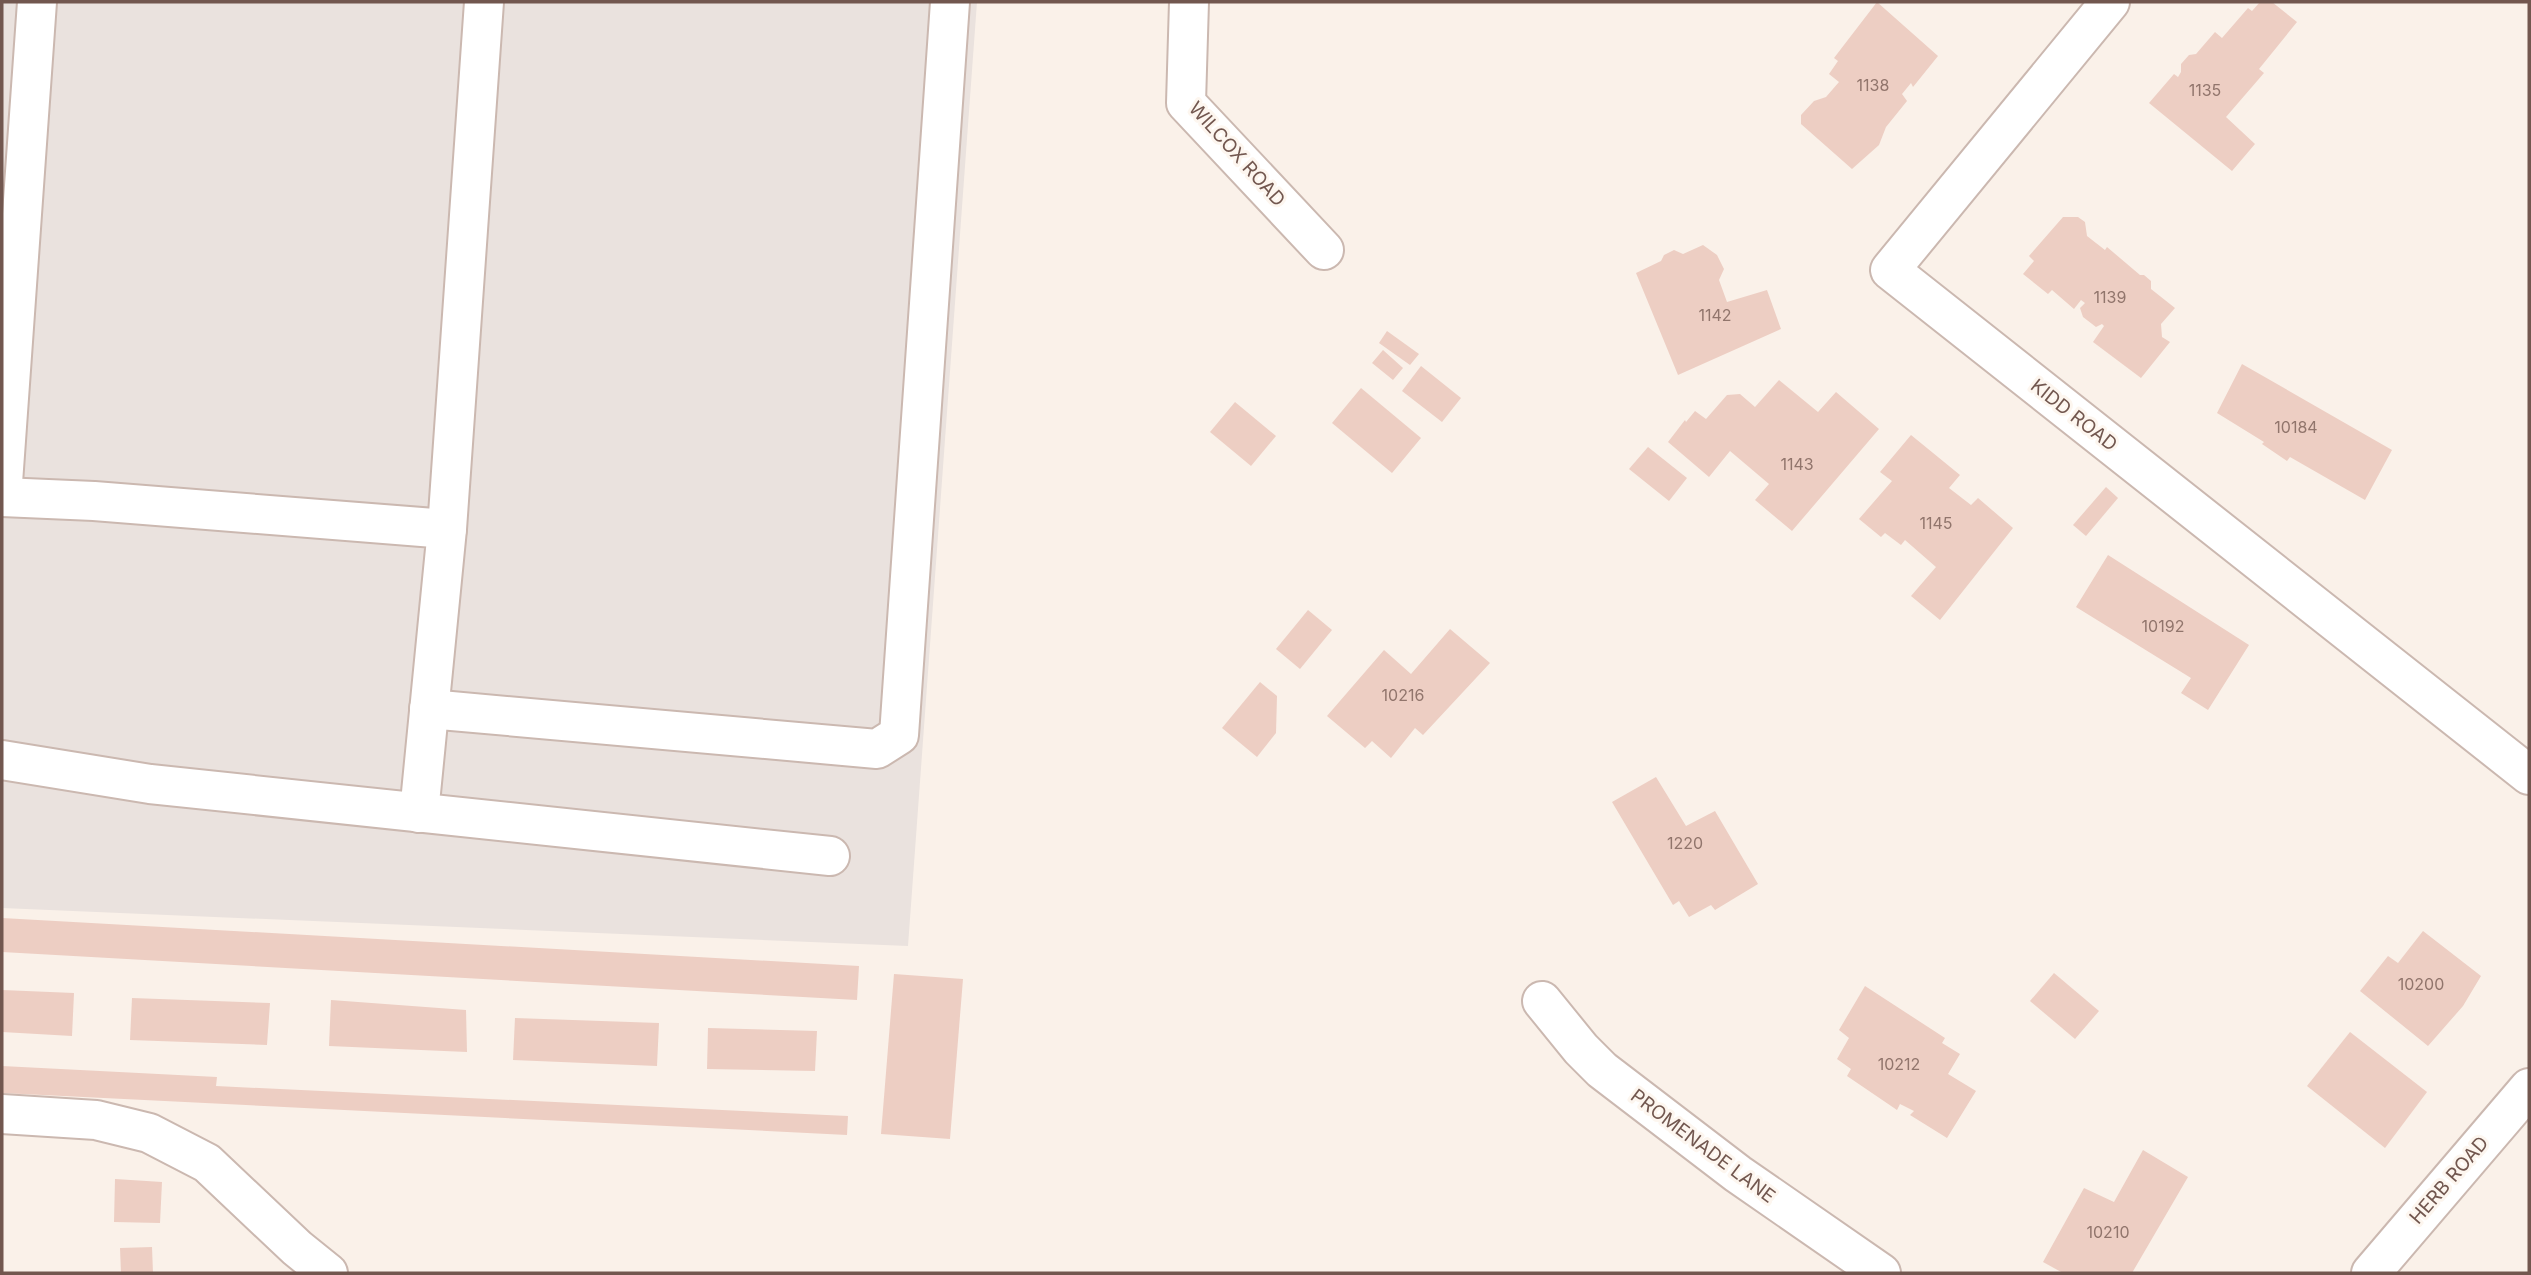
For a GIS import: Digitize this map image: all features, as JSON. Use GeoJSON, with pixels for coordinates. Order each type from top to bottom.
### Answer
{"type":"FeatureCollection","features":[{"type":"Feature","properties":{"kind":"street"},"geometry":{"type":"LineString","coordinates":[[37,2],[2,497],[94,501],[447,529]]}},
{"type":"Feature","properties":{"kind":"street"},"geometry":{"type":"LineString","coordinates":[[419,813],[447,529],[484,2]]}},
{"type":"Feature","properties":{"kind":"street"},"geometry":{"type":"LineString","coordinates":[[429,709],[877,749],[899,735],[950,2]]}},
{"type":"Feature","properties":{"kind":"street","name":"WILCOX ROAD"},"geometry":{"type":"LineString","coordinates":[[1189,2],[1186,103],[1324,250]]}},
{"type":"Feature","properties":{"kind":"street","name":"KIDD ROAD"},"geometry":{"type":"LineString","coordinates":[[2110,2],[1890,270],[2529,775]]}},
{"type":"Feature","properties":{"kind":"street"},"geometry":{"type":"LineString","coordinates":[[2,760],[150,784],[830,856]]}},
{"type":"Feature","properties":{"kind":"street","name":"PROMENADE LANE"},"geometry":{"type":"LineString","coordinates":[[1542,1001],[1602,1070],[1738,1174],[1881,1273]]}},
{"type":"Feature","properties":{"kind":"street","name":"HERB ROAD"},"geometry":{"type":"LineString","coordinates":[[2371,1273],[2529,1088]]}},
{"type":"Feature","properties":{"kind":"street"},"geometry":{"type":"LineString","coordinates":[[2,1114],[96,1120],[149,1133],[208,1163],[297,1248],[328,1273]]}},
{"type":"Feature","properties":{"kind":"shaded area"},"geometry":{"type":"Polygon","coordinates":[[[2,2],[977,2],[908,946],[2,908],[2,2]]]}},
{"type":"Feature","properties":{"kind":"building"},"geometry":{"type":"Polygon","coordinates":[[[1877,2],[1938,56],[1913,87],[1911,83],[1902,94],[1907,101],[1886,127],[1879,145],[1852,169],[1801,124],[1801,115],[1814,101],[1826,97],[1839,82],[1829,74],[1838,61],[1834,58],[1877,2]]]}},
{"type":"Feature","properties":{"kind":"building"},"geometry":{"type":"Polygon","coordinates":[[[2260,2],[2272,2],[2297,22],[2259,69],[2264,73],[2226,117],[2255,144],[2232,171],[2149,103],[2174,74],[2178,77],[2181,64],[2189,55],[2196,54],[2215,32],[2222,38],[2248,8],[2252,11],[2260,2]]]}},
{"type":"Feature","properties":{"kind":"building"},"geometry":{"type":"Polygon","coordinates":[[[2063,217],[2078,217],[2085,222],[2087,236],[2105,250],[2107,247],[2140,275],[2144,275],[2151,281],[2151,289],[2175,308],[2161,324],[2162,337],[2170,342],[2141,378],[2093,342],[2104,326],[2102,324],[2096,327],[2083,317],[2080,308],[2085,303],[2081,300],[2074,309],[2052,290],[2048,294],[2023,274],[2034,261],[2029,256],[2063,217]]]}},
{"type":"Feature","properties":{"kind":"building"},"geometry":{"type":"Polygon","coordinates":[[[1703,245],[1717,255],[1724,269],[1719,280],[1727,302],[1767,290],[1781,329],[1678,375],[1636,273],[1661,261],[1664,255],[1674,250],[1683,254],[1703,245]]]}},
{"type":"Feature","properties":{"kind":"building"},"geometry":{"type":"Polygon","coordinates":[[[1387,331],[1419,354],[1410,365],[1379,343],[1387,331]]]}},
{"type":"Feature","properties":{"kind":"building"},"geometry":{"type":"Polygon","coordinates":[[[1383,350],[1403,368],[1393,380],[1372,363],[1383,350]]]}},
{"type":"Feature","properties":{"kind":"building"},"geometry":{"type":"Polygon","coordinates":[[[2242,364],[2392,450],[2365,500],[2290,457],[2287,461],[2262,444],[2264,442],[2217,413],[2242,364]]]}},
{"type":"Feature","properties":{"kind":"building"},"geometry":{"type":"Polygon","coordinates":[[[1421,366],[1461,398],[1442,422],[1402,391],[1421,366]]]}},
{"type":"Feature","properties":{"kind":"building"},"geometry":{"type":"Polygon","coordinates":[[[1779,380],[1818,412],[1836,392],[1879,429],[1792,531],[1755,500],[1769,484],[1730,451],[1709,477],[1668,442],[1695,411],[1706,419],[1727,395],[1740,394],[1755,407],[1779,380]]]}},
{"type":"Feature","properties":{"kind":"building"},"geometry":{"type":"Polygon","coordinates":[[[1361,388],[1421,438],[1392,473],[1332,423],[1361,388]]]}},
{"type":"Feature","properties":{"kind":"building"},"geometry":{"type":"Polygon","coordinates":[[[1235,402],[1276,436],[1251,466],[1210,432],[1235,402]]]}},
{"type":"Feature","properties":{"kind":"building"},"geometry":{"type":"Polygon","coordinates":[[[1911,435],[1960,475],[1949,488],[1971,505],[1978,498],[2013,528],[1940,620],[1911,596],[1936,567],[1905,540],[1901,545],[1885,533],[1881,537],[1859,519],[1892,481],[1880,472],[1911,435]]]}},
{"type":"Feature","properties":{"kind":"building"},"geometry":{"type":"Polygon","coordinates":[[[1648,447],[1687,478],[1669,501],[1629,469],[1648,447]]]}},
{"type":"Feature","properties":{"kind":"building"},"geometry":{"type":"Polygon","coordinates":[[[2106,487],[2118,498],[2086,536],[2073,525],[2106,487]]]}},
{"type":"Feature","properties":{"kind":"building"},"geometry":{"type":"Polygon","coordinates":[[[2108,555],[2249,645],[2208,710],[2181,693],[2191,678],[2076,607],[2108,555]]]}},
{"type":"Feature","properties":{"kind":"building"},"geometry":{"type":"Polygon","coordinates":[[[1308,610],[1332,630],[1300,669],[1276,649],[1308,610]]]}},
{"type":"Feature","properties":{"kind":"building"},"geometry":{"type":"Polygon","coordinates":[[[1450,629],[1490,663],[1423,735],[1415,728],[1391,758],[1372,741],[1365,748],[1327,716],[1384,650],[1411,674],[1450,629]]]}},
{"type":"Feature","properties":{"kind":"building"},"geometry":{"type":"Polygon","coordinates":[[[1260,682],[1277,696],[1276,733],[1257,757],[1222,728],[1260,682]]]}},
{"type":"Feature","properties":{"kind":"building"},"geometry":{"type":"Polygon","coordinates":[[[1656,777],[1686,826],[1715,811],[1758,884],[1715,910],[1711,905],[1689,917],[1679,901],[1673,905],[1612,802],[1656,777]]]}},
{"type":"Feature","properties":{"kind":"building"},"geometry":{"type":"Polygon","coordinates":[[[2,918],[859,966],[857,1000],[2,952],[2,918]]]}},
{"type":"Feature","properties":{"kind":"building"},"geometry":{"type":"Polygon","coordinates":[[[2423,931],[2481,976],[2463,1006],[2428,1046],[2360,991],[2388,956],[2398,963],[2423,931]]]}},
{"type":"Feature","properties":{"kind":"building"},"geometry":{"type":"Polygon","coordinates":[[[2054,973],[2099,1011],[2075,1039],[2030,1001],[2054,973]]]}},
{"type":"Feature","properties":{"kind":"building"},"geometry":{"type":"Polygon","coordinates":[[[894,974],[963,979],[950,1139],[881,1134],[894,974]]]}},
{"type":"Feature","properties":{"kind":"building"},"geometry":{"type":"Polygon","coordinates":[[[1865,986],[1945,1038],[1942,1043],[1960,1054],[1948,1074],[1976,1091],[1947,1138],[1910,1115],[1914,1111],[1900,1104],[1897,1110],[1847,1076],[1851,1069],[1837,1059],[1849,1038],[1839,1030],[1865,986]]]}},
{"type":"Feature","properties":{"kind":"building"},"geometry":{"type":"Polygon","coordinates":[[[2,990],[74,993],[72,1036],[2,1032],[2,990]]]}},
{"type":"Feature","properties":{"kind":"building"},"geometry":{"type":"Polygon","coordinates":[[[132,998],[270,1003],[267,1045],[130,1040],[132,998]]]}},
{"type":"Feature","properties":{"kind":"building"},"geometry":{"type":"Polygon","coordinates":[[[331,1000],[466,1010],[467,1052],[329,1046],[331,1000]]]}},
{"type":"Feature","properties":{"kind":"building"},"geometry":{"type":"Polygon","coordinates":[[[515,1018],[659,1023],[657,1066],[513,1060],[515,1018]]]}},
{"type":"Feature","properties":{"kind":"building"},"geometry":{"type":"Polygon","coordinates":[[[708,1028],[817,1031],[815,1071],[707,1069],[708,1028]]]}},
{"type":"Feature","properties":{"kind":"building"},"geometry":{"type":"Polygon","coordinates":[[[2350,1032],[2427,1092],[2385,1148],[2307,1086],[2350,1032]]]}},
{"type":"Feature","properties":{"kind":"building"},"geometry":{"type":"Polygon","coordinates":[[[2,1066],[217,1077],[216,1086],[848,1116],[847,1135],[2,1093],[2,1066]]]}},
{"type":"Feature","properties":{"kind":"building"},"geometry":{"type":"Polygon","coordinates":[[[2143,1150],[2188,1177],[2132,1273],[2063,1273],[2043,1262],[2084,1188],[2114,1202],[2143,1150]]]}},
{"type":"Feature","properties":{"kind":"building"},"geometry":{"type":"Polygon","coordinates":[[[115,1179],[162,1182],[160,1223],[114,1222],[115,1179]]]}},
{"type":"Feature","properties":{"kind":"building"},"geometry":{"type":"Polygon","coordinates":[[[152,1247],[153,1273],[121,1273],[120,1248],[152,1247]]]}}]}
